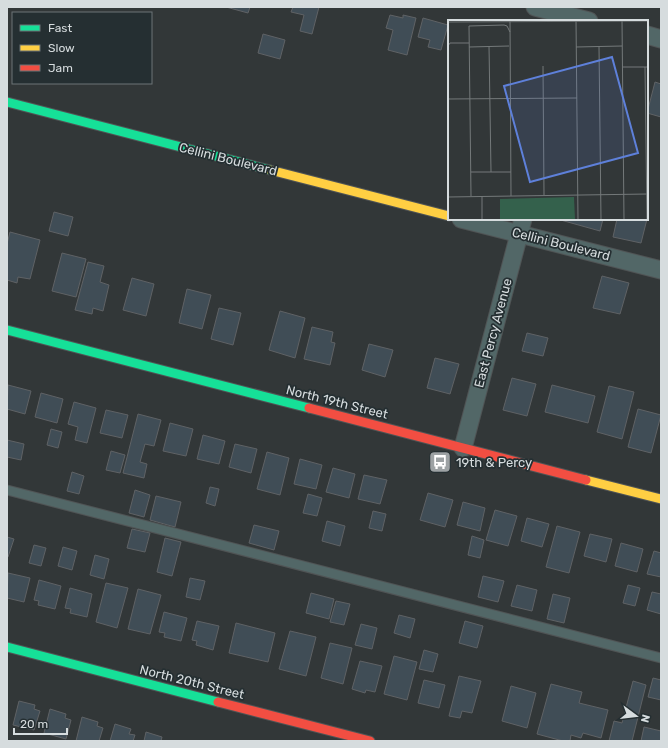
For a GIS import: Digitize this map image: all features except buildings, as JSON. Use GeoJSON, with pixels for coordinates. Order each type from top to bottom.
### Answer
{"type":"FeatureCollection","features":[{"type":"Feature","properties":{"kind":"street"},"geometry":{"type":"LineString","coordinates":[[535,7],[579,17]]}},
{"type":"Feature","properties":{"kind":"street"},"geometry":{"type":"LineString","coordinates":[[648,35],[661,39]]}},
{"type":"Feature","properties":{"kind":"street","name":"Cellini Boulevard"},"geometry":{"type":"LineString","coordinates":[[7,102],[448,216]]}},
{"type":"Feature","properties":{"kind":"street","name":"Cellini Boulevard"},"geometry":{"type":"LineString","coordinates":[[470,220],[521,226],[661,270]]}},
{"type":"Feature","properties":{"kind":"street","name":"East Percy Avenue"},"geometry":{"type":"LineString","coordinates":[[463,448],[521,226]]}},
{"type":"Feature","properties":{"kind":"street","name":"North 19th Street"},"geometry":{"type":"LineString","coordinates":[[7,330],[661,499]]}},
{"type":"Feature","properties":{"kind":"street","name":"North 20th Street"},"geometry":{"type":"LineString","coordinates":[[7,647],[370,741]]}},
{"type":"Feature","properties":{"kind":"lane"},"geometry":{"type":"LineString","coordinates":[[7,490],[661,658]]}},
{"type":"Feature","properties":{"kind":"traffic: fast"},"geometry":{"type":"LineString","coordinates":[[7,102],[270,170]]}},
{"type":"Feature","properties":{"kind":"traffic: fast"},"geometry":{"type":"LineString","coordinates":[[7,330],[309,408]]}},
{"type":"Feature","properties":{"kind":"traffic: fast"},"geometry":{"type":"LineString","coordinates":[[7,647],[218,702]]}},
{"type":"Feature","properties":{"kind":"traffic: slow"},"geometry":{"type":"LineString","coordinates":[[270,170],[448,216]]}},
{"type":"Feature","properties":{"kind":"traffic: slow"},"geometry":{"type":"LineString","coordinates":[[586,480],[661,499]]}},
{"type":"Feature","properties":{"kind":"traffic: jam"},"geometry":{"type":"LineString","coordinates":[[309,408],[586,480]]}},
{"type":"Feature","properties":{"kind":"traffic: jam"},"geometry":{"type":"LineString","coordinates":[[218,702],[370,741]]}},
{"type":"Feature","properties":{"kind":"place","name":"19th & Percy"},"geometry":{"type":"Point","coordinates":[440,462]}}]}
